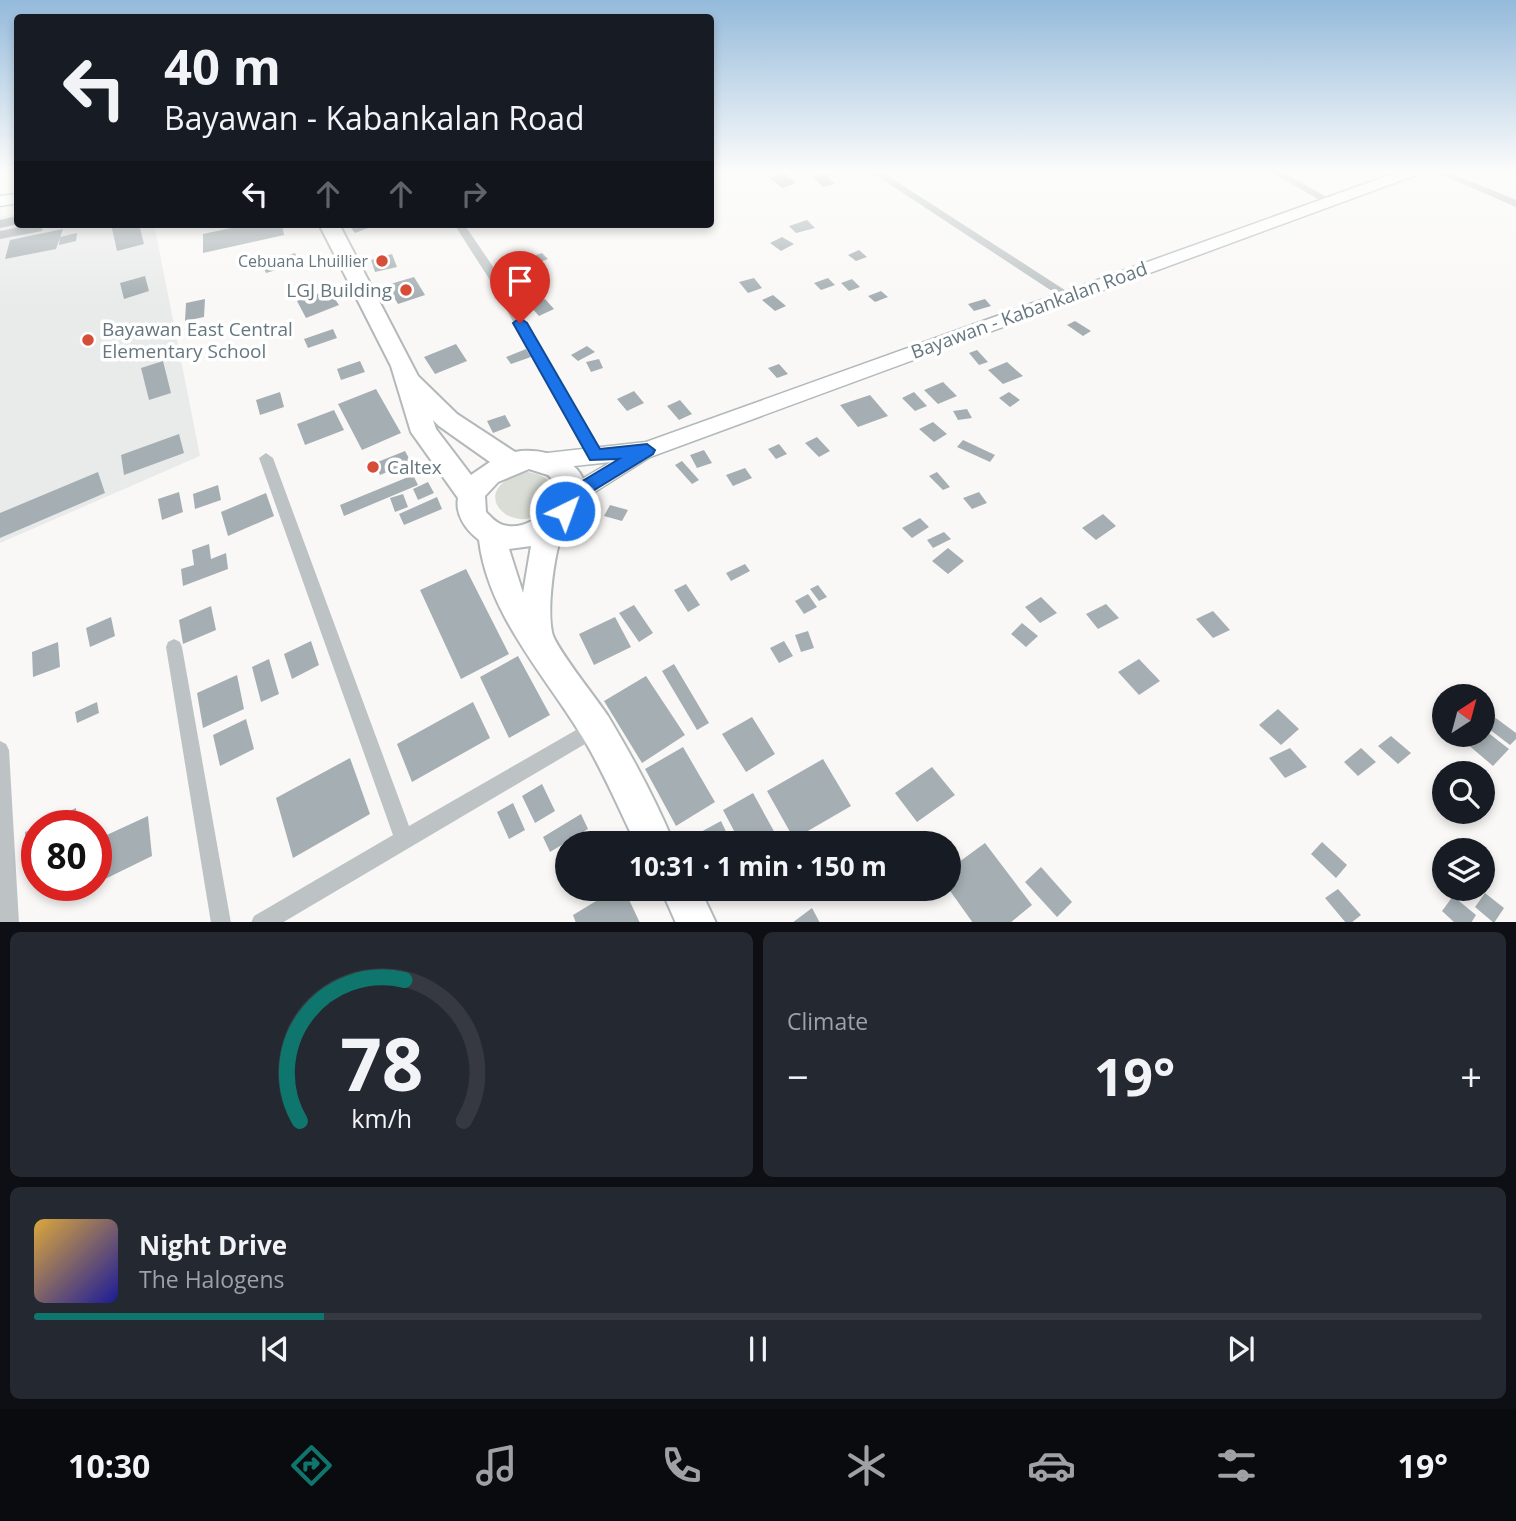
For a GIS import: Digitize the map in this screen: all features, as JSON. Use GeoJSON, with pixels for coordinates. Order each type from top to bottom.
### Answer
{"type":"FeatureCollection","features":[{"type":"Feature","properties":{"kind":"highway"},"geometry":{"type":"LineString","coordinates":[[331,228],[410,381],[424,432],[472,497]]}},
{"type":"Feature","properties":{"kind":"highway"},"geometry":{"type":"LineString","coordinates":[[410,381],[448,419],[510,462]]}},
{"type":"Feature","properties":{"kind":"highway"},"geometry":{"type":"LineString","coordinates":[[529,459],[547,461],[561,469],[570,481],[571,496],[565,511],[552,524],[534,533],[513,537],[493,535],[479,525],[471,512],[472,497],[479,482],[493,470],[510,462],[529,459]]}},
{"type":"Feature","properties":{"kind":"highway"},"geometry":{"type":"LineString","coordinates":[[536,638],[536,592],[541,556],[552,524]]}},
{"type":"Feature","properties":{"kind":"highway"},"geometry":{"type":"LineString","coordinates":[[493,535],[496,559],[508,594],[596,728],[649,831]]}},
{"type":"Feature","properties":{"kind":"highway"},"geometry":{"type":"LineString","coordinates":[[686,901],[697,922]]}},
{"type":"Feature","properties":{"kind":"main road","name":"Bayawan - Kabankalan Road"},"geometry":{"type":"LineString","coordinates":[[571,496],[647,450],[1286,215]]}},
{"type":"Feature","properties":{"kind":"main road","name":"Bayawan - Kabankalan Road"},"geometry":{"type":"LineString","coordinates":[[547,461],[647,450]]}},
{"type":"Feature","properties":{"kind":"street"},"geometry":{"type":"LineString","coordinates":[[943,215],[1068,296]]}},
{"type":"Feature","properties":{"kind":"street"},"geometry":{"type":"LineString","coordinates":[[462,228],[494,277],[596,456]]}},
{"type":"Feature","properties":{"kind":"street"},"geometry":{"type":"LineString","coordinates":[[266,458],[404,839]]}},
{"type":"Feature","properties":{"kind":"street"},"geometry":{"type":"LineString","coordinates":[[174,647],[221,922]]}},
{"type":"Feature","properties":{"kind":"street"},"geometry":{"type":"LineString","coordinates":[[261,922],[596,728]]}},
{"type":"Feature","properties":{"kind":"street"},"geometry":{"type":"LineString","coordinates":[[0,750],[9,922]]}},
{"type":"Feature","properties":{"kind":"shaded area","name":"Bayawan East Central Elementary School"},"geometry":{"type":"Polygon","coordinates":[[[14,215],[14,228],[155,228],[200,456],[0,543],[0,217],[14,215]]]}},
{"type":"Feature","properties":{"kind":"shaded area"},"geometry":{"type":"Polygon","coordinates":[[[527,472],[549,481],[553,485],[553,496],[538,515],[524,519],[511,517],[501,510],[496,501],[497,490],[507,480],[527,472]]]}},
{"type":"Feature","properties":{"kind":"building"},"geometry":{"type":"Polygon","coordinates":[[[14,217],[14,225],[0,228],[0,220],[14,217]]]}},
{"type":"Feature","properties":{"kind":"building"},"geometry":{"type":"Polygon","coordinates":[[[807,220],[815,228],[796,233],[789,226],[807,220]]]}},
{"type":"Feature","properties":{"kind":"building"},"geometry":{"type":"Polygon","coordinates":[[[42,228],[42,231],[0,239],[0,231],[42,228]]]}},
{"type":"Feature","properties":{"kind":"building"},"geometry":{"type":"Polygon","coordinates":[[[112,228],[140,228],[144,244],[117,251],[112,228]]]}},
{"type":"Feature","properties":{"kind":"building"},"geometry":{"type":"Polygon","coordinates":[[[231,228],[283,228],[284,235],[203,253],[203,234],[231,228]]]}},
{"type":"Feature","properties":{"kind":"building"},"geometry":{"type":"Polygon","coordinates":[[[351,228],[368,228],[355,233],[351,228]]]}},
{"type":"Feature","properties":{"kind":"building"},"geometry":{"type":"Polygon","coordinates":[[[63,229],[56,249],[5,259],[10,240],[63,229]]]}},
{"type":"Feature","properties":{"kind":"building"},"geometry":{"type":"Polygon","coordinates":[[[77,233],[76,241],[59,245],[60,237],[77,233]]]}},
{"type":"Feature","properties":{"kind":"building"},"geometry":{"type":"Polygon","coordinates":[[[782,237],[794,244],[781,251],[770,243],[782,237]]]}},
{"type":"Feature","properties":{"kind":"building"},"geometry":{"type":"Polygon","coordinates":[[[859,250],[867,257],[856,261],[848,255],[859,250]]]}},
{"type":"Feature","properties":{"kind":"building"},"geometry":{"type":"Polygon","coordinates":[[[295,253],[300,263],[266,273],[261,263],[295,253]]]}},
{"type":"Feature","properties":{"kind":"building"},"geometry":{"type":"Polygon","coordinates":[[[542,253],[548,259],[533,265],[527,258],[542,253]]]}},
{"type":"Feature","properties":{"kind":"building"},"geometry":{"type":"Polygon","coordinates":[[[392,254],[397,267],[375,272],[371,260],[392,254]]]}},
{"type":"Feature","properties":{"kind":"building"},"geometry":{"type":"Polygon","coordinates":[[[145,276],[149,291],[124,299],[120,283],[145,276]]]}},
{"type":"Feature","properties":{"kind":"building","name":"LGJ Building"},"geometry":{"type":"Polygon","coordinates":[[[414,277],[425,295],[398,304],[387,285],[414,277]]]}},
{"type":"Feature","properties":{"kind":"building"},"geometry":{"type":"Polygon","coordinates":[[[754,278],[762,288],[748,293],[739,282],[754,278]]]}},
{"type":"Feature","properties":{"kind":"building"},"geometry":{"type":"Polygon","coordinates":[[[828,278],[835,285],[821,290],[814,283],[828,278]]]}},
{"type":"Feature","properties":{"kind":"building"},"geometry":{"type":"Polygon","coordinates":[[[852,279],[860,287],[849,291],[841,283],[852,279]]]}},
{"type":"Feature","properties":{"kind":"building"},"geometry":{"type":"Polygon","coordinates":[[[329,290],[339,305],[306,318],[297,301],[329,290]]]}},
{"type":"Feature","properties":{"kind":"building"},"geometry":{"type":"Polygon","coordinates":[[[881,291],[888,297],[875,302],[868,296],[881,291]]]}},
{"type":"Feature","properties":{"kind":"building"},"geometry":{"type":"Polygon","coordinates":[[[773,295],[786,306],[775,311],[762,300],[773,295]]]}},
{"type":"Feature","properties":{"kind":"building"},"geometry":{"type":"Polygon","coordinates":[[[205,299],[204,317],[185,321],[186,303],[205,299]]]}},
{"type":"Feature","properties":{"kind":"building"},"geometry":{"type":"Polygon","coordinates":[[[545,299],[554,309],[539,316],[529,305],[545,299]]]}},
{"type":"Feature","properties":{"kind":"building"},"geometry":{"type":"Polygon","coordinates":[[[985,299],[991,306],[974,311],[968,304],[985,299]]]}},
{"type":"Feature","properties":{"kind":"building"},"geometry":{"type":"Polygon","coordinates":[[[1075,321],[1091,331],[1083,336],[1067,325],[1075,321]]]}},
{"type":"Feature","properties":{"kind":"building"},"geometry":{"type":"Polygon","coordinates":[[[333,329],[337,338],[308,348],[304,339],[333,329]]]}},
{"type":"Feature","properties":{"kind":"building"},"geometry":{"type":"Polygon","coordinates":[[[456,344],[467,361],[435,374],[424,357],[456,344]]]}},
{"type":"Feature","properties":{"kind":"building"},"geometry":{"type":"Polygon","coordinates":[[[587,346],[595,352],[578,361],[571,355],[587,346]]]}},
{"type":"Feature","properties":{"kind":"building"},"geometry":{"type":"Polygon","coordinates":[[[526,349],[531,357],[511,364],[506,357],[526,349]]]}},
{"type":"Feature","properties":{"kind":"building"},"geometry":{"type":"Polygon","coordinates":[[[977,350],[988,362],[979,365],[969,353],[977,350]]]}},
{"type":"Feature","properties":{"kind":"building"},"geometry":{"type":"Polygon","coordinates":[[[599,359],[603,368],[591,372],[586,362],[599,359]]]}},
{"type":"Feature","properties":{"kind":"building"},"geometry":{"type":"Polygon","coordinates":[[[163,361],[171,393],[149,400],[141,368],[163,361]]]}},
{"type":"Feature","properties":{"kind":"building"},"geometry":{"type":"Polygon","coordinates":[[[360,361],[365,372],[341,380],[337,369],[360,361]]]}},
{"type":"Feature","properties":{"kind":"building"},"geometry":{"type":"Polygon","coordinates":[[[1007,362],[1023,376],[1003,384],[988,370],[1007,362]]]}},
{"type":"Feature","properties":{"kind":"building"},"geometry":{"type":"Polygon","coordinates":[[[779,364],[788,374],[777,378],[768,368],[779,364]]]}},
{"type":"Feature","properties":{"kind":"building"},"geometry":{"type":"Polygon","coordinates":[[[943,382],[957,396],[938,404],[924,390],[943,382]]]}},
{"type":"Feature","properties":{"kind":"building"},"geometry":{"type":"Polygon","coordinates":[[[376,389],[401,433],[362,450],[338,404],[376,389]]]}},
{"type":"Feature","properties":{"kind":"building"},"geometry":{"type":"Polygon","coordinates":[[[634,391],[644,403],[627,411],[617,399],[634,391]]]}},
{"type":"Feature","properties":{"kind":"building"},"geometry":{"type":"Polygon","coordinates":[[[280,392],[284,407],[260,415],[256,400],[280,392]]]}},
{"type":"Feature","properties":{"kind":"building"},"geometry":{"type":"Polygon","coordinates":[[[914,392],[927,406],[915,411],[902,398],[914,392]]]}},
{"type":"Feature","properties":{"kind":"building"},"geometry":{"type":"Polygon","coordinates":[[[1009,392],[1020,400],[1010,407],[999,398],[1009,392]]]}},
{"type":"Feature","properties":{"kind":"building"},"geometry":{"type":"Polygon","coordinates":[[[870,395],[888,416],[858,427],[840,405],[870,395]]]}},
{"type":"Feature","properties":{"kind":"building"},"geometry":{"type":"Polygon","coordinates":[[[680,400],[692,414],[679,420],[667,406],[680,400]]]}},
{"type":"Feature","properties":{"kind":"building"},"geometry":{"type":"Polygon","coordinates":[[[967,409],[972,418],[958,420],[953,411],[967,409]]]}},
{"type":"Feature","properties":{"kind":"building"},"geometry":{"type":"Polygon","coordinates":[[[334,410],[344,430],[305,445],[297,424],[334,410]]]}},
{"type":"Feature","properties":{"kind":"building"},"geometry":{"type":"Polygon","coordinates":[[[505,415],[511,426],[493,433],[487,421],[505,415]]]}},
{"type":"Feature","properties":{"kind":"building"},"geometry":{"type":"Polygon","coordinates":[[[933,422],[947,434],[934,442],[919,429],[933,422]]]}},
{"type":"Feature","properties":{"kind":"building"},"geometry":{"type":"Polygon","coordinates":[[[179,434],[184,453],[124,475],[121,455],[179,434]]]}},
{"type":"Feature","properties":{"kind":"building"},"geometry":{"type":"Polygon","coordinates":[[[817,437],[830,451],[819,457],[805,443],[817,437]]]}},
{"type":"Feature","properties":{"kind":"building"},"geometry":{"type":"Polygon","coordinates":[[[963,440],[995,455],[990,462],[957,447],[963,440]]]}},
{"type":"Feature","properties":{"kind":"building"},"geometry":{"type":"Polygon","coordinates":[[[779,444],[787,454],[776,459],[768,449],[779,444]]]}},
{"type":"Feature","properties":{"kind":"building"},"geometry":{"type":"Polygon","coordinates":[[[704,450],[712,463],[697,468],[690,455],[704,450]]]}},
{"type":"Feature","properties":{"kind":"building"},"geometry":{"type":"Polygon","coordinates":[[[405,451],[411,462],[380,475],[375,463],[405,451]]]}},
{"type":"Feature","properties":{"kind":"building"},"geometry":{"type":"Polygon","coordinates":[[[682,461],[699,480],[692,484],[675,465],[682,461]]]}},
{"type":"Feature","properties":{"kind":"building"},"geometry":{"type":"Polygon","coordinates":[[[745,468],[752,478],[733,486],[726,475],[745,468]]]}},
{"type":"Feature","properties":{"kind":"building"},"geometry":{"type":"Polygon","coordinates":[[[98,472],[105,493],[0,538],[0,513],[98,472]]]}},
{"type":"Feature","properties":{"kind":"building"},"geometry":{"type":"Polygon","coordinates":[[[937,472],[950,487],[943,490],[929,476],[937,472]]]}},
{"type":"Feature","properties":{"kind":"building"},"geometry":{"type":"Polygon","coordinates":[[[413,475],[418,485],[344,516],[340,505],[413,475]]]}},
{"type":"Feature","properties":{"kind":"building"},"geometry":{"type":"Polygon","coordinates":[[[428,482],[434,493],[418,500],[413,489],[428,482]]]}},
{"type":"Feature","properties":{"kind":"building"},"geometry":{"type":"Polygon","coordinates":[[[218,485],[221,500],[195,509],[193,494],[218,485]]]}},
{"type":"Feature","properties":{"kind":"building"},"geometry":{"type":"Polygon","coordinates":[[[179,492],[183,512],[162,520],[158,499],[179,492]]]}},
{"type":"Feature","properties":{"kind":"building"},"geometry":{"type":"Polygon","coordinates":[[[979,492],[987,503],[972,509],[963,498],[979,492]]]}},
{"type":"Feature","properties":{"kind":"building"},"geometry":{"type":"Polygon","coordinates":[[[266,493],[274,516],[228,536],[221,512],[266,493]]]}},
{"type":"Feature","properties":{"kind":"building"},"geometry":{"type":"Polygon","coordinates":[[[403,494],[408,507],[395,512],[390,498],[403,494]]]}},
{"type":"Feature","properties":{"kind":"building"},"geometry":{"type":"Polygon","coordinates":[[[437,497],[442,509],[404,525],[399,514],[437,497]]]}},
{"type":"Feature","properties":{"kind":"building"},"geometry":{"type":"Polygon","coordinates":[[[610,505],[628,510],[622,521],[604,516],[610,505]]]}},
{"type":"Feature","properties":{"kind":"building"},"geometry":{"type":"Polygon","coordinates":[[[1103,514],[1116,526],[1096,540],[1082,528],[1103,514]]]}},
{"type":"Feature","properties":{"kind":"building"},"geometry":{"type":"Polygon","coordinates":[[[920,518],[929,527],[912,538],[902,528],[920,518]]]}},
{"type":"Feature","properties":{"kind":"building"},"geometry":{"type":"Polygon","coordinates":[[[944,532],[951,539],[933,548],[927,540],[944,532]]]}},
{"type":"Feature","properties":{"kind":"building"},"geometry":{"type":"Polygon","coordinates":[[[209,544],[211,559],[226,553],[228,569],[183,586],[181,569],[194,565],[192,550],[209,544]]]}},
{"type":"Feature","properties":{"kind":"building"},"geometry":{"type":"Polygon","coordinates":[[[948,548],[964,561],[948,574],[932,561],[948,548]]]}},
{"type":"Feature","properties":{"kind":"building"},"geometry":{"type":"Polygon","coordinates":[[[745,564],[750,571],[731,581],[726,573],[745,564]]]}},
{"type":"Feature","properties":{"kind":"building"},"geometry":{"type":"Polygon","coordinates":[[[466,569],[509,654],[461,679],[420,590],[466,569]]]}},
{"type":"Feature","properties":{"kind":"building"},"geometry":{"type":"Polygon","coordinates":[[[686,584],[700,605],[688,612],[674,590],[686,584]]]}},
{"type":"Feature","properties":{"kind":"building"},"geometry":{"type":"Polygon","coordinates":[[[818,585],[827,597],[819,601],[810,589],[818,585]]]}},
{"type":"Feature","properties":{"kind":"building"},"geometry":{"type":"Polygon","coordinates":[[[808,594],[817,607],[804,614],[795,601],[808,594]]]}},
{"type":"Feature","properties":{"kind":"building"},"geometry":{"type":"Polygon","coordinates":[[[1041,597],[1057,613],[1040,623],[1025,607],[1041,597]]]}},
{"type":"Feature","properties":{"kind":"building"},"geometry":{"type":"Polygon","coordinates":[[[1106,604],[1119,618],[1098,629],[1086,614],[1106,604]]]}},
{"type":"Feature","properties":{"kind":"building"},"geometry":{"type":"Polygon","coordinates":[[[634,605],[653,633],[639,642],[619,613],[634,605]]]}},
{"type":"Feature","properties":{"kind":"building"},"geometry":{"type":"Polygon","coordinates":[[[211,606],[216,630],[183,644],[179,620],[211,606]]]}},
{"type":"Feature","properties":{"kind":"building"},"geometry":{"type":"Polygon","coordinates":[[[1213,611],[1230,630],[1213,638],[1196,619],[1213,611]]]}},
{"type":"Feature","properties":{"kind":"building"},"geometry":{"type":"Polygon","coordinates":[[[111,617],[115,636],[90,647],[86,628],[111,617]]]}},
{"type":"Feature","properties":{"kind":"building"},"geometry":{"type":"Polygon","coordinates":[[[615,617],[631,647],[594,665],[579,634],[615,617]]]}},
{"type":"Feature","properties":{"kind":"building"},"geometry":{"type":"Polygon","coordinates":[[[1022,623],[1038,636],[1026,647],[1011,634],[1022,623]]]}},
{"type":"Feature","properties":{"kind":"building"},"geometry":{"type":"Polygon","coordinates":[[[808,631],[814,648],[801,652],[795,635],[808,631]]]}},
{"type":"Feature","properties":{"kind":"building"},"geometry":{"type":"Polygon","coordinates":[[[311,641],[319,665],[292,679],[284,654],[311,641]]]}},
{"type":"Feature","properties":{"kind":"building"},"geometry":{"type":"Polygon","coordinates":[[[784,641],[793,656],[779,663],[770,648],[784,641]]]}},
{"type":"Feature","properties":{"kind":"building"},"geometry":{"type":"Polygon","coordinates":[[[58,642],[60,667],[33,677],[32,652],[58,642]]]}},
{"type":"Feature","properties":{"kind":"building"},"geometry":{"type":"Polygon","coordinates":[[[518,656],[550,715],[509,738],[480,677],[518,656]]]}},
{"type":"Feature","properties":{"kind":"building"},"geometry":{"type":"Polygon","coordinates":[[[269,659],[279,694],[261,702],[252,667],[269,659]]]}},
{"type":"Feature","properties":{"kind":"building"},"geometry":{"type":"Polygon","coordinates":[[[1139,659],[1160,681],[1139,695],[1118,672],[1139,659]]]}},
{"type":"Feature","properties":{"kind":"building"},"geometry":{"type":"Polygon","coordinates":[[[674,664],[709,723],[697,730],[662,671],[674,664]]]}},
{"type":"Feature","properties":{"kind":"building"},"geometry":{"type":"Polygon","coordinates":[[[237,675],[244,709],[203,728],[197,693],[237,675]]]}},
{"type":"Feature","properties":{"kind":"building"},"geometry":{"type":"Polygon","coordinates":[[[646,676],[685,735],[642,763],[604,701],[646,676]]]}},
{"type":"Feature","properties":{"kind":"building"},"geometry":{"type":"Polygon","coordinates":[[[97,702],[99,713],[77,723],[75,712],[97,702]]]}},
{"type":"Feature","properties":{"kind":"building"},"geometry":{"type":"Polygon","coordinates":[[[473,702],[490,738],[412,782],[397,744],[473,702]]]}},
{"type":"Feature","properties":{"kind":"building"},"geometry":{"type":"Polygon","coordinates":[[[1278,709],[1299,729],[1281,745],[1259,725],[1278,709]]]}},
{"type":"Feature","properties":{"kind":"building"},"geometry":{"type":"Polygon","coordinates":[[[752,717],[775,754],[746,772],[722,734],[752,717]]]}},
{"type":"Feature","properties":{"kind":"building"},"geometry":{"type":"Polygon","coordinates":[[[1495,717],[1516,733],[1516,739],[1510,745],[1495,734],[1495,717]]]}},
{"type":"Feature","properties":{"kind":"building"},"geometry":{"type":"Polygon","coordinates":[[[246,719],[254,749],[220,766],[213,735],[246,719]]]}},
{"type":"Feature","properties":{"kind":"building"},"geometry":{"type":"Polygon","coordinates":[[[1391,736],[1411,753],[1398,764],[1378,746],[1391,736]]]}},
{"type":"Feature","properties":{"kind":"building"},"geometry":{"type":"Polygon","coordinates":[[[1495,738],[1509,749],[1495,764],[1495,761],[1487,761],[1471,747],[1495,747],[1495,738]]]}},
{"type":"Feature","properties":{"kind":"building"},"geometry":{"type":"Polygon","coordinates":[[[683,747],[715,802],[676,826],[645,769],[683,747]]]}},
{"type":"Feature","properties":{"kind":"building"},"geometry":{"type":"Polygon","coordinates":[[[1290,748],[1307,767],[1285,778],[1269,758],[1290,748]]]}},
{"type":"Feature","properties":{"kind":"building"},"geometry":{"type":"Polygon","coordinates":[[[1361,748],[1376,762],[1358,776],[1344,762],[1361,748]]]}},
{"type":"Feature","properties":{"kind":"building"},"geometry":{"type":"Polygon","coordinates":[[[350,758],[370,814],[293,858],[276,798],[350,758]]]}},
{"type":"Feature","properties":{"kind":"building"},"geometry":{"type":"Polygon","coordinates":[[[823,759],[851,806],[808,831],[790,831],[767,791],[823,759]]]}},
{"type":"Feature","properties":{"kind":"building"},"geometry":{"type":"Polygon","coordinates":[[[932,767],[955,795],[917,822],[895,793],[932,767]]]}},
{"type":"Feature","properties":{"kind":"building"},"geometry":{"type":"Polygon","coordinates":[[[542,784],[555,811],[535,823],[522,796],[542,784]]]}},
{"type":"Feature","properties":{"kind":"building"},"geometry":{"type":"Polygon","coordinates":[[[753,793],[774,831],[734,831],[723,810],[753,793]]]}},
{"type":"Feature","properties":{"kind":"building"},"geometry":{"type":"Polygon","coordinates":[[[513,803],[525,830],[509,839],[497,812],[513,803]]]}},
{"type":"Feature","properties":{"kind":"building"},"geometry":{"type":"Polygon","coordinates":[[[581,814],[588,829],[555,831],[555,849],[550,852],[543,837],[581,814]]]}},
{"type":"Feature","properties":{"kind":"building"},"geometry":{"type":"Polygon","coordinates":[[[148,816],[152,856],[112,876],[112,833],[148,816]]]}},
{"type":"Feature","properties":{"kind":"building"},"geometry":{"type":"Polygon","coordinates":[[[721,821],[726,831],[703,831],[721,821]]]}},
{"type":"Feature","properties":{"kind":"building"},"geometry":{"type":"Polygon","coordinates":[[[1322,842],[1347,865],[1336,878],[1311,854],[1322,842]]]}},
{"type":"Feature","properties":{"kind":"building"},"geometry":{"type":"Polygon","coordinates":[[[985,843],[1032,905],[1011,922],[972,922],[957,901],[961,901],[961,861],[985,843]]]}},
{"type":"Feature","properties":{"kind":"building"},"geometry":{"type":"Polygon","coordinates":[[[1041,867],[1072,902],[1057,917],[1025,882],[1041,867]]]}},
{"type":"Feature","properties":{"kind":"building"},"geometry":{"type":"Polygon","coordinates":[[[1338,889],[1361,915],[1352,922],[1345,922],[1325,898],[1338,889]]]}},
{"type":"Feature","properties":{"kind":"building"},"geometry":{"type":"Polygon","coordinates":[[[596,901],[630,901],[640,922],[576,922],[573,915],[596,901]]]}},
{"type":"Feature","properties":{"kind":"building"},"geometry":{"type":"Polygon","coordinates":[[[1449,901],[1459,901],[1476,915],[1472,922],[1454,922],[1442,911],[1449,901]]]}},
{"type":"Feature","properties":{"kind":"building"},"geometry":{"type":"Polygon","coordinates":[[[1479,901],[1495,901],[1504,908],[1493,922],[1475,907],[1479,901]]]}},
{"type":"Feature","properties":{"kind":"building"},"geometry":{"type":"Polygon","coordinates":[[[812,908],[819,922],[793,922],[812,908]]]}},
{"type":"Feature","properties":{"kind":"place","name":"Cebuana Lhuillier"},"geometry":{"type":"Point","coordinates":[382,261]}},
{"type":"Feature","properties":{"kind":"place","name":"LGJ Building"},"geometry":{"type":"Point","coordinates":[406,290]}},
{"type":"Feature","properties":{"kind":"place","name":"Bayawan East Central Elementary School"},"geometry":{"type":"Point","coordinates":[88,340]}},
{"type":"Feature","properties":{"kind":"place","name":"Caltex"},"geometry":{"type":"Point","coordinates":[373,467]}},
{"type":"Feature","properties":{"kind":"route"},"geometry":{"type":"LineString","coordinates":[[520,323],[596,456],[647,450],[571,496],[565,511]]}}]}
